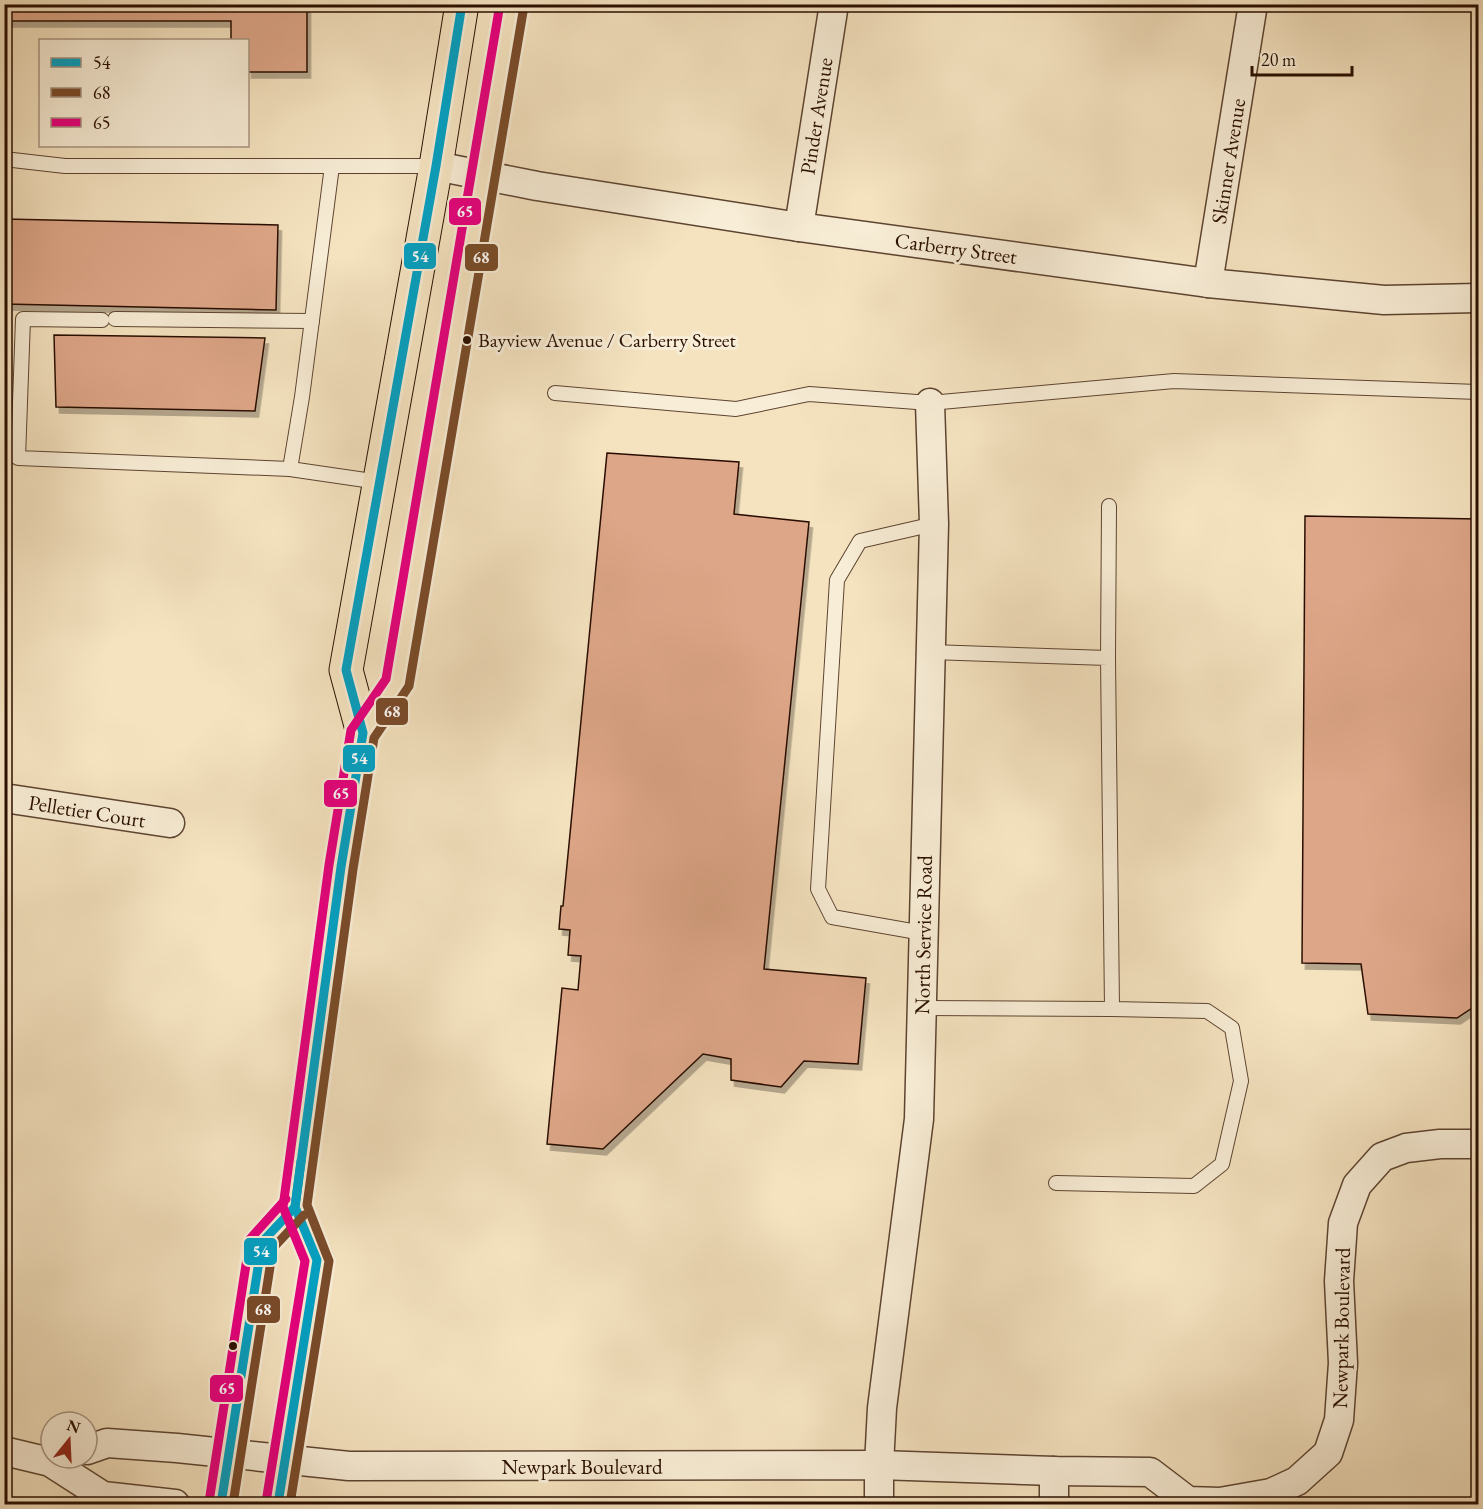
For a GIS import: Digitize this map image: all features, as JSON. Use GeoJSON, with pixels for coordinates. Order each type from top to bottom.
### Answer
{"type":"FeatureCollection","features":[{"type":"Feature","properties":{"kind":"main road"},"geometry":{"type":"LineString","coordinates":[[278,1504],[317,1260],[295,1207],[341,867],[363,733],[346,670],[436,166],[462,4]]}},
{"type":"Feature","properties":{"kind":"main road"},"geometry":{"type":"LineString","coordinates":[[363,733],[397,684],[513,4]]}},
{"type":"Feature","properties":{"kind":"main road"},"geometry":{"type":"LineString","coordinates":[[221,1504],[227,1453],[262,1242],[295,1207]]}},
{"type":"Feature","properties":{"kind":"street","name":"Pinder Avenue"},"geometry":{"type":"LineString","coordinates":[[799,227],[834,4]]}},
{"type":"Feature","properties":{"kind":"street","name":"Skinner Avenue"},"geometry":{"type":"LineString","coordinates":[[1208,283],[1253,4]]}},
{"type":"Feature","properties":{"kind":"street","name":"Carberry Street"},"geometry":{"type":"LineString","coordinates":[[436,166],[537,186],[799,227],[1208,283],[1384,300],[1479,298]]}},
{"type":"Feature","properties":{"kind":"street","name":"North Service Road"},"geometry":{"type":"LineString","coordinates":[[879,1465],[882,1408],[919,1119],[934,524],[930,403]]}},
{"type":"Feature","properties":{"kind":"street","name":"Pelletier Court"},"geometry":{"type":"LineString","coordinates":[[4,798],[170,823]]}},
{"type":"Feature","properties":{"kind":"street","name":"Newpark Boulevard"},"geometry":{"type":"LineString","coordinates":[[99,1446],[107,1443],[349,1466],[879,1465],[1150,1472],[1186,1503],[1220,1502],[1271,1493],[1297,1480],[1328,1453],[1339,1420],[1343,1363],[1339,1281],[1343,1223],[1356,1185],[1382,1157],[1406,1148],[1440,1144],[1479,1144]]}},
{"type":"Feature","properties":{"kind":"street"},"geometry":{"type":"LineString","coordinates":[[4,1451],[39,1457]]}},
{"type":"Feature","properties":{"kind":"street"},"geometry":{"type":"LineString","coordinates":[[879,1465],[879,1504]]}},
{"type":"Feature","properties":{"kind":"street"},"geometry":{"type":"LineString","coordinates":[[70,1470],[103,1496],[176,1504]]}},
{"type":"Feature","properties":{"kind":"street"},"geometry":{"type":"LineString","coordinates":[[1054,1471],[1054,1504]]}},
{"type":"Feature","properties":{"kind":"lane"},"geometry":{"type":"LineString","coordinates":[[4,159],[65,166],[436,166]]}},
{"type":"Feature","properties":{"kind":"lane"},"geometry":{"type":"LineString","coordinates":[[290,469],[302,397],[332,166]]}},
{"type":"Feature","properties":{"kind":"lane"},"geometry":{"type":"LineString","coordinates":[[312,321],[23,319],[18,458],[290,469],[379,482]]}},
{"type":"Feature","properties":{"kind":"lane"},"geometry":{"type":"LineString","coordinates":[[555,393],[736,409],[809,394],[930,403],[1174,381],[1479,392]]}},
{"type":"Feature","properties":{"kind":"lane"},"geometry":{"type":"LineString","coordinates":[[1109,506],[1108,658],[1112,1009]]}},
{"type":"Feature","properties":{"kind":"lane"},"geometry":{"type":"LineString","coordinates":[[923,933],[832,917],[818,889],[837,580],[860,541],[934,524]]}},
{"type":"Feature","properties":{"kind":"lane"},"geometry":{"type":"LineString","coordinates":[[931,652],[1108,658]]}},
{"type":"Feature","properties":{"kind":"lane"},"geometry":{"type":"LineString","coordinates":[[922,1008],[1208,1011],[1232,1028],[1241,1081],[1222,1164],[1194,1186],[1056,1184]]}},
{"type":"Feature","properties":{"kind":"building"},"geometry":{"type":"Polygon","coordinates":[[[4,4],[307,4],[307,72],[249,72],[249,39],[231,39],[231,21],[4,21],[4,4]]]}},
{"type":"Feature","properties":{"kind":"building"},"geometry":{"type":"Polygon","coordinates":[[[4,219],[278,225],[276,310],[4,304],[4,219]]]}},
{"type":"Feature","properties":{"kind":"building"},"geometry":{"type":"Polygon","coordinates":[[[54,335],[265,338],[255,411],[56,407],[54,335]]]}},
{"type":"Feature","properties":{"kind":"building"},"geometry":{"type":"Polygon","coordinates":[[[607,453],[739,462],[734,514],[809,522],[764,969],[866,978],[858,1064],[804,1061],[781,1087],[731,1080],[731,1059],[703,1054],[603,1149],[547,1144],[562,988],[578,990],[581,956],[568,955],[570,930],[559,929],[607,453]]]}},
{"type":"Feature","properties":{"kind":"building"},"geometry":{"type":"Polygon","coordinates":[[[1305,516],[1478,519],[1478,1004],[1457,1018],[1368,1014],[1361,964],[1302,963],[1305,516]]]}},
{"type":"Feature","properties":{"kind":"transit line","name":"54"},"geometry":{"type":"LineString","coordinates":[[221,1504],[262,1242],[295,1207],[341,867],[363,733],[346,670],[436,166],[462,4]]}},
{"type":"Feature","properties":{"kind":"transit line","name":"65"},"geometry":{"type":"LineString","coordinates":[[266,1502],[305,1261],[283,1207],[329,865],[351,730],[386,679],[500,4]]}},
{"type":"Feature","properties":{"kind":"transit line","name":"68"},"geometry":{"type":"LineString","coordinates":[[290,1504],[329,1261],[307,1205],[353,869],[374,738],[409,686],[524,6]]}},
{"type":"Feature","properties":{"kind":"transit line","name":"54"},"geometry":{"type":"LineString","coordinates":[[278,1504],[317,1260],[295,1207],[301,1161]]}},
{"type":"Feature","properties":{"kind":"transit line","name":"65"},"geometry":{"type":"LineString","coordinates":[[209,1502],[250,1239],[286,1199]]}},
{"type":"Feature","properties":{"kind":"transit line","name":"68"},"geometry":{"type":"LineString","coordinates":[[233,1504],[273,1248],[304,1215]]}},
{"type":"Feature","properties":{"kind":"place","name":"Bayview Avenue / Carberry Street"},"geometry":{"type":"Point","coordinates":[467,340]}}]}
